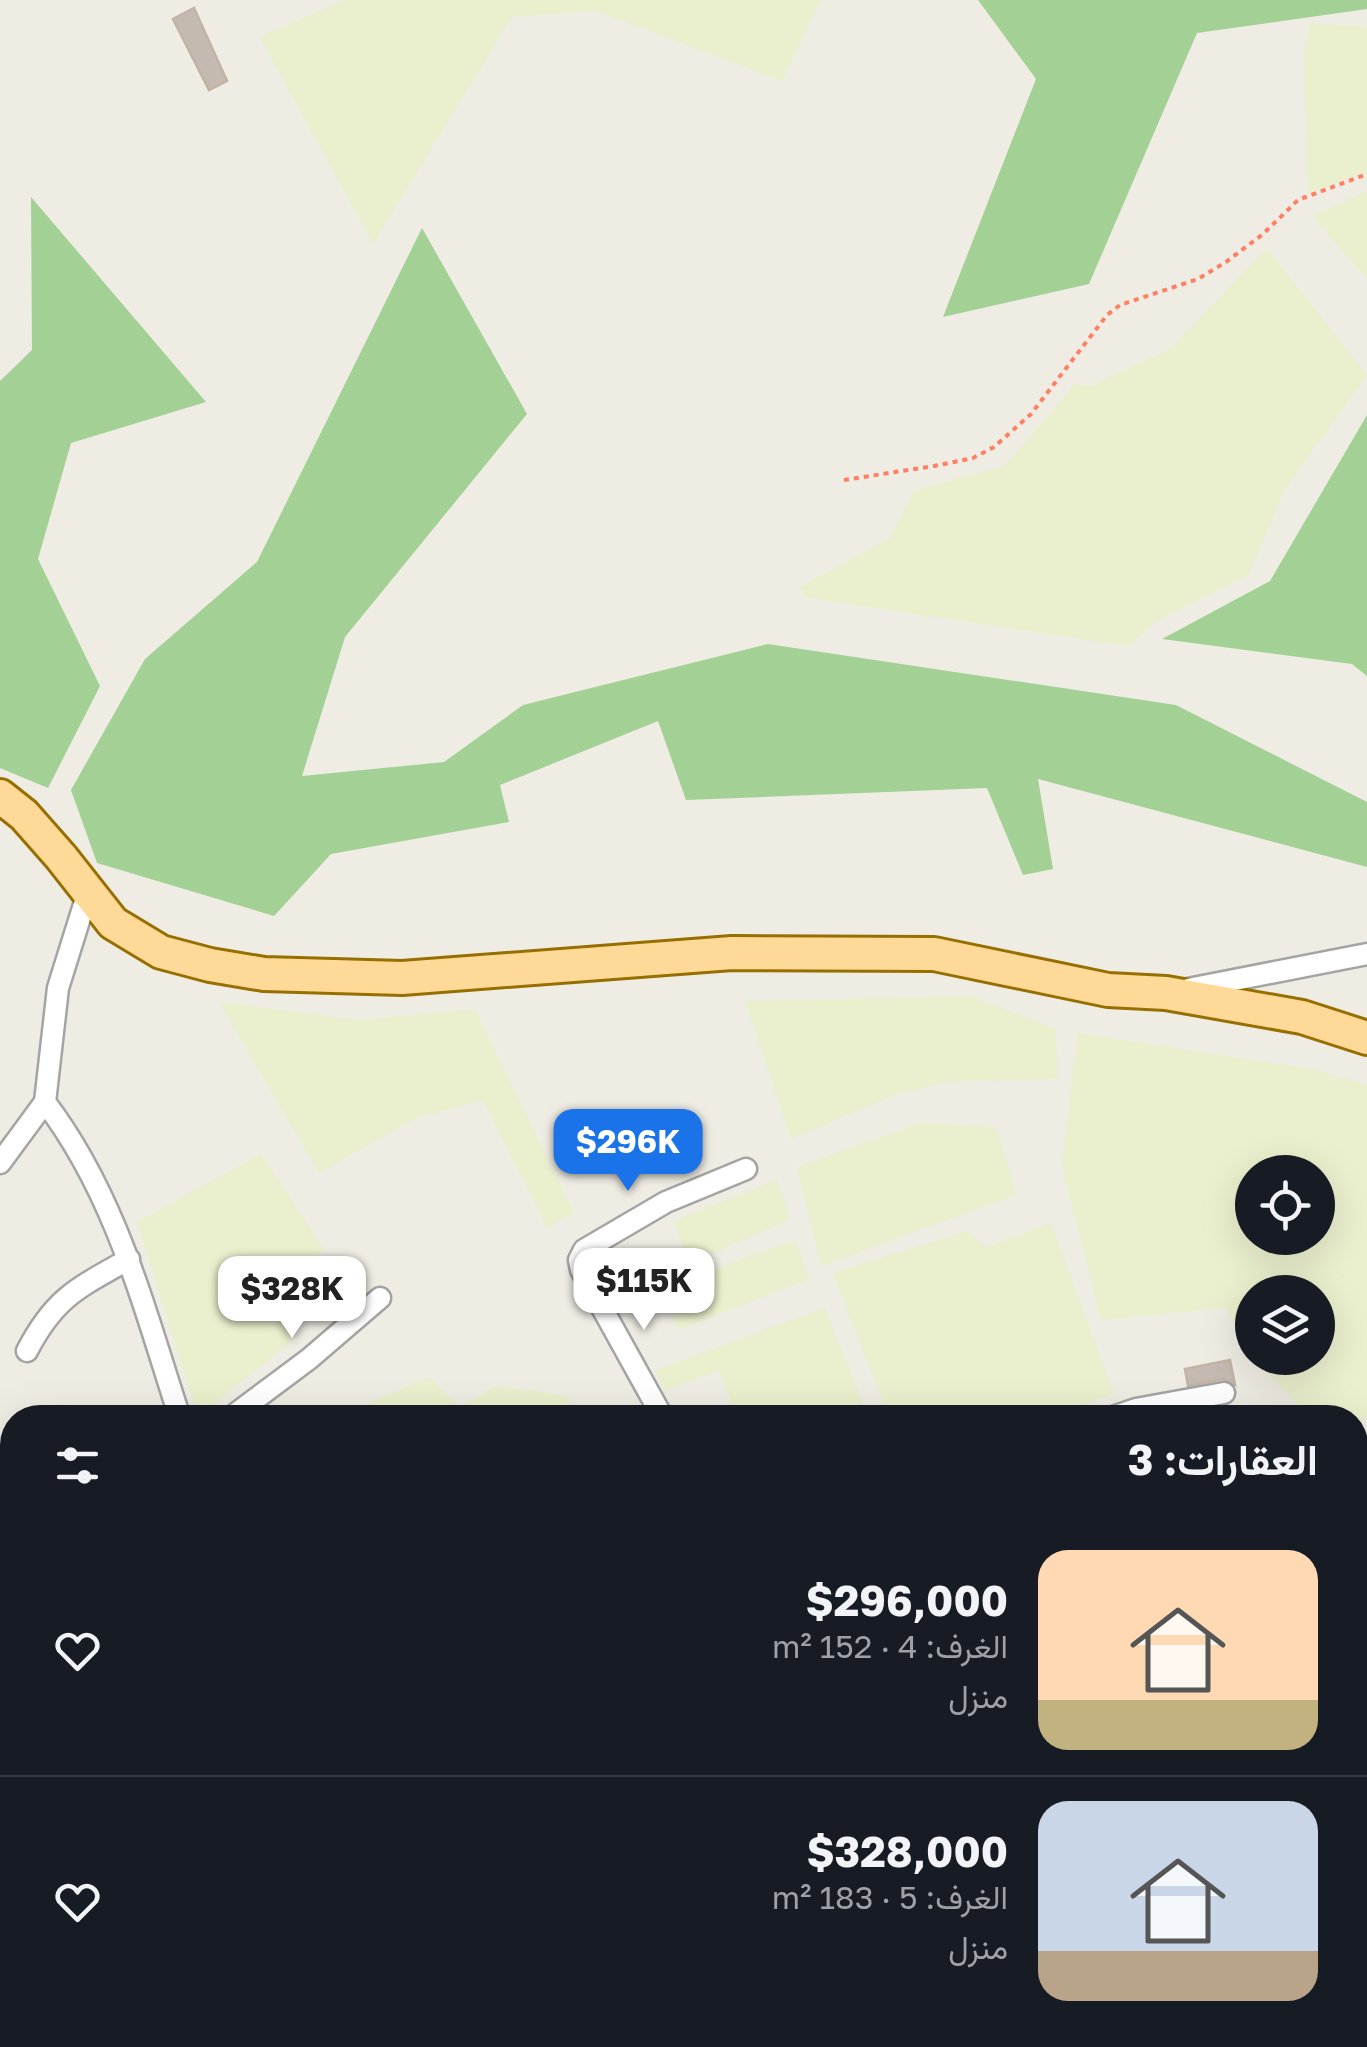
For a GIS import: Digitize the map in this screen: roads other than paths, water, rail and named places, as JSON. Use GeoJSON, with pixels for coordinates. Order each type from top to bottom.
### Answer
{"type":"FeatureCollection","features":[{"type":"Feature","properties":{"kind":"main road"},"geometry":{"type":"LineString","coordinates":[[0,796],[24,815],[113,923],[161,952],[210,966],[264,974],[402,978],[732,953],[934,954],[1108,990],[1166,993],[1302,1017],[1367,1038]]}},
{"type":"Feature","properties":{"kind":"street"},"geometry":{"type":"LineString","coordinates":[[0,1163],[45,1102],[58,988],[88,892]]}},
{"type":"Feature","properties":{"kind":"street"},"geometry":{"type":"LineString","coordinates":[[1166,993],[1367,954]]}},
{"type":"Feature","properties":{"kind":"street"},"geometry":{"type":"LineString","coordinates":[[45,1102],[70,1135],[109,1211],[176,1405]]}},
{"type":"Feature","properties":{"kind":"street"},"geometry":{"type":"LineString","coordinates":[[656,1405],[581,1270],[580,1255],[666,1202],[746,1169]]}},
{"type":"Feature","properties":{"kind":"street"},"geometry":{"type":"LineString","coordinates":[[27,1351],[43,1319],[59,1302],[128,1259]]}},
{"type":"Feature","properties":{"kind":"street"},"geometry":{"type":"LineString","coordinates":[[247,1405],[380,1298]]}},
{"type":"Feature","properties":{"kind":"street"},"geometry":{"type":"LineString","coordinates":[[1158,1405],[1224,1393]]}}]}
